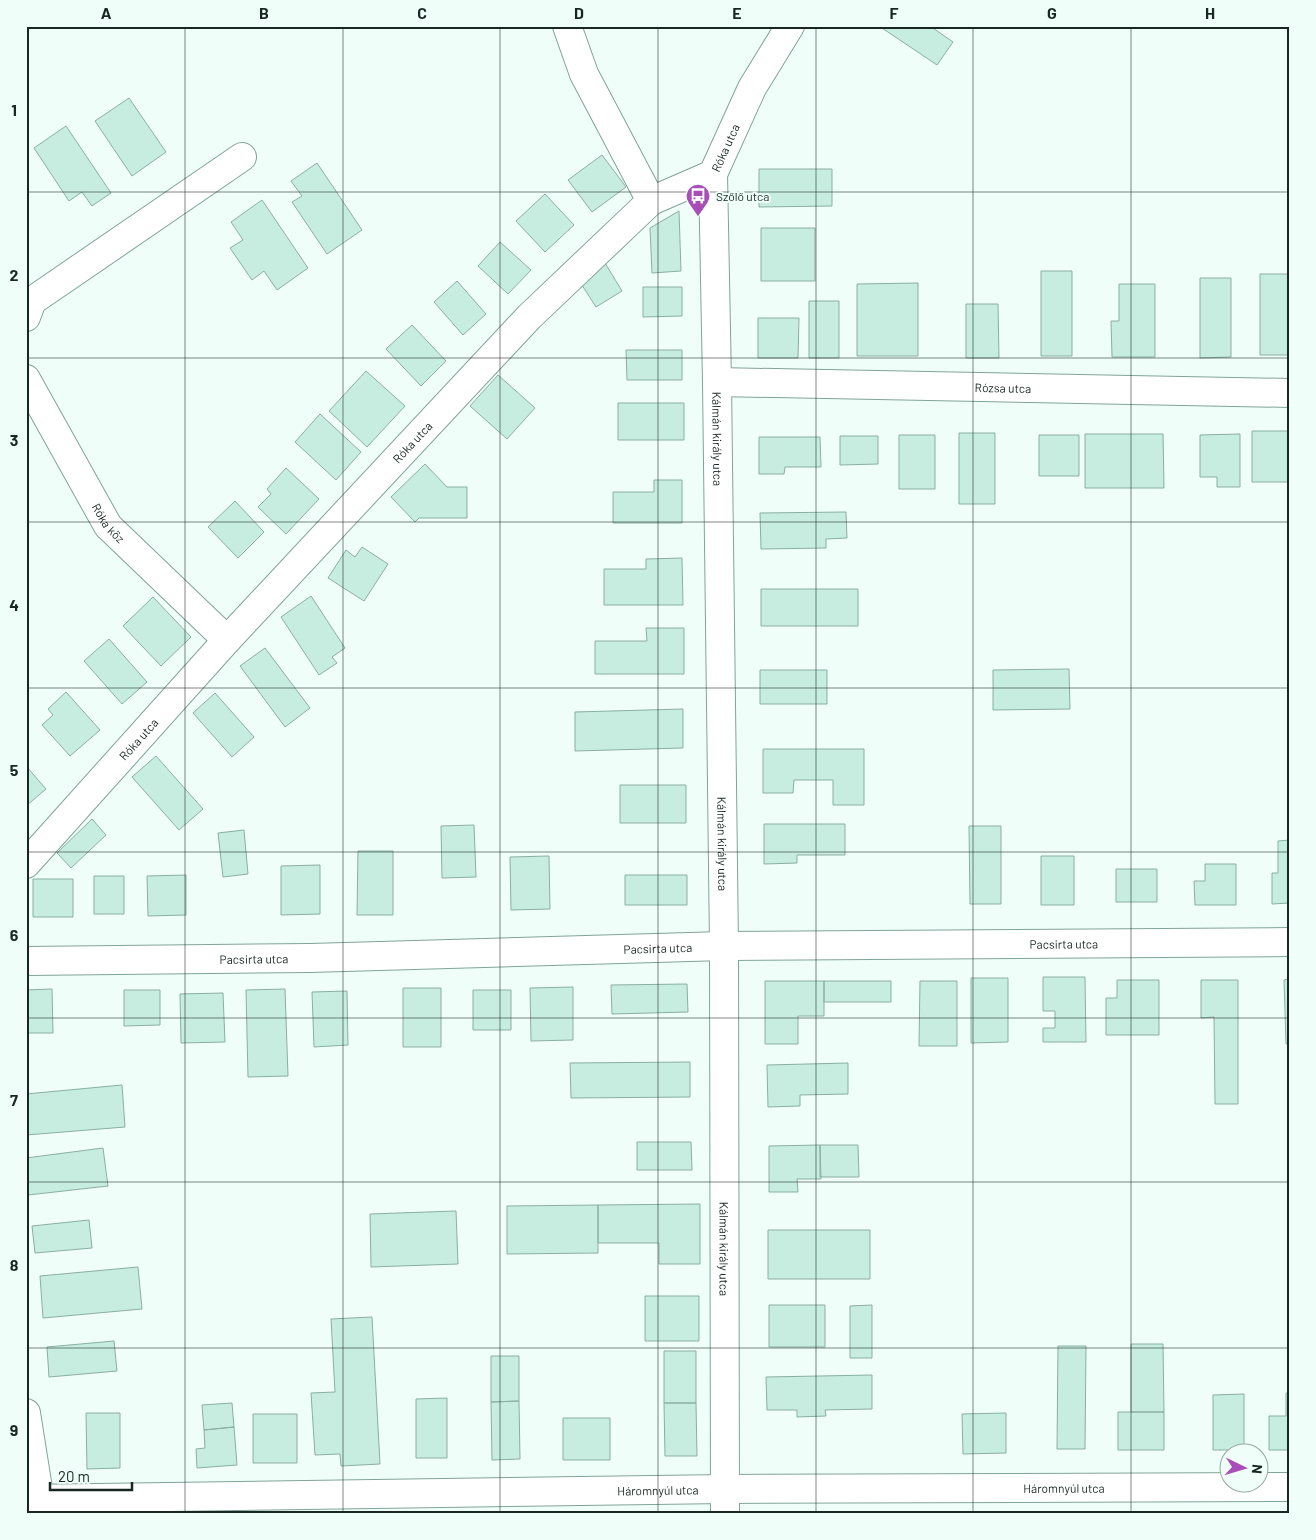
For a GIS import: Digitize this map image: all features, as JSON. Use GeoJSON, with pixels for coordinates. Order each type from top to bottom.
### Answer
{"type":"FeatureCollection","features":[{"type":"Feature","properties":{"kind":"street"},"geometry":{"type":"LineString","coordinates":[[567,26],[584,74],[650,201]]}},
{"type":"Feature","properties":{"kind":"street","name":"Róka utca"},"geometry":{"type":"LineString","coordinates":[[26,864],[227,640],[529,317],[650,201],[713,174],[752,88],[790,26]]}},
{"type":"Feature","properties":{"kind":"street"},"geometry":{"type":"LineString","coordinates":[[26,316],[32,301],[242,157]]}},
{"type":"Feature","properties":{"kind":"street","name":"Kálmán király utca"},"geometry":{"type":"LineString","coordinates":[[713,174],[724,946],[725,1502]]}},
{"type":"Feature","properties":{"kind":"street","name":"Róka köz"},"geometry":{"type":"LineString","coordinates":[[26,379],[108,526],[227,640]]}},
{"type":"Feature","properties":{"kind":"street","name":"Rózsa utca"},"geometry":{"type":"LineString","coordinates":[[717,382],[1290,394]]}},
{"type":"Feature","properties":{"kind":"street","name":"Pacsirta utca"},"geometry":{"type":"LineString","coordinates":[[26,961],[310,958],[724,946],[1290,942]]}},
{"type":"Feature","properties":{"kind":"street"},"geometry":{"type":"LineString","coordinates":[[26,1413],[36,1504]]}},
{"type":"Feature","properties":{"kind":"street","name":"Háromnyúl utca"},"geometry":{"type":"LineString","coordinates":[[36,1504],[725,1502],[1290,1486]]}},
{"type":"Feature","properties":{"kind":"building"},"geometry":{"type":"Polygon","coordinates":[[[879,26],[930,26],[953,42],[937,65],[879,26]]]}},
{"type":"Feature","properties":{"kind":"building"},"geometry":{"type":"Polygon","coordinates":[[[129,98],[166,152],[132,176],[95,121],[129,98]]]}},
{"type":"Feature","properties":{"kind":"building"},"geometry":{"type":"Polygon","coordinates":[[[66,126],[111,193],[92,206],[82,192],[69,201],[34,148],[66,126]]]}},
{"type":"Feature","properties":{"kind":"building"},"geometry":{"type":"Polygon","coordinates":[[[602,155],[626,187],[592,212],[568,180],[602,155]]]}},
{"type":"Feature","properties":{"kind":"building"},"geometry":{"type":"Polygon","coordinates":[[[317,163],[362,230],[327,254],[292,202],[302,196],[291,181],[317,163]]]}},
{"type":"Feature","properties":{"kind":"building"},"geometry":{"type":"Polygon","coordinates":[[[759,169],[832,169],[832,206],[759,207],[759,169]]]}},
{"type":"Feature","properties":{"kind":"building"},"geometry":{"type":"Polygon","coordinates":[[[545,194],[574,225],[545,252],[516,221],[545,194]]]}},
{"type":"Feature","properties":{"kind":"building"},"geometry":{"type":"Polygon","coordinates":[[[262,200],[308,268],[277,290],[264,271],[252,280],[230,248],[243,240],[231,222],[262,200]]]}},
{"type":"Feature","properties":{"kind":"building"},"geometry":{"type":"Polygon","coordinates":[[[679,211],[681,271],[652,273],[650,228],[679,211]]]}},
{"type":"Feature","properties":{"kind":"building"},"geometry":{"type":"Polygon","coordinates":[[[761,228],[815,228],[815,281],[761,281],[761,228]]]}},
{"type":"Feature","properties":{"kind":"building"},"geometry":{"type":"Polygon","coordinates":[[[500,242],[531,270],[508,294],[478,266],[500,242]]]}},
{"type":"Feature","properties":{"kind":"building"},"geometry":{"type":"Polygon","coordinates":[[[605,263],[622,291],[596,307],[578,279],[605,263]]]}},
{"type":"Feature","properties":{"kind":"building"},"geometry":{"type":"Polygon","coordinates":[[[1041,271],[1072,271],[1072,356],[1041,356],[1041,271]]]}},
{"type":"Feature","properties":{"kind":"building"},"geometry":{"type":"Polygon","coordinates":[[[1260,274],[1290,274],[1290,355],[1260,355],[1260,274]]]}},
{"type":"Feature","properties":{"kind":"building"},"geometry":{"type":"Polygon","coordinates":[[[1200,278],[1231,278],[1231,357],[1200,358],[1200,278]]]}},
{"type":"Feature","properties":{"kind":"building"},"geometry":{"type":"Polygon","coordinates":[[[457,281],[486,314],[463,335],[434,302],[457,281]]]}},
{"type":"Feature","properties":{"kind":"building"},"geometry":{"type":"Polygon","coordinates":[[[918,283],[918,356],[857,356],[857,284],[918,283]]]}},
{"type":"Feature","properties":{"kind":"building"},"geometry":{"type":"Polygon","coordinates":[[[1119,284],[1155,284],[1155,357],[1112,357],[1111,321],[1119,321],[1119,284]]]}},
{"type":"Feature","properties":{"kind":"building"},"geometry":{"type":"Polygon","coordinates":[[[643,287],[682,287],[682,316],[643,317],[643,287]]]}},
{"type":"Feature","properties":{"kind":"building"},"geometry":{"type":"Polygon","coordinates":[[[809,301],[839,301],[839,358],[809,358],[809,301]]]}},
{"type":"Feature","properties":{"kind":"building"},"geometry":{"type":"Polygon","coordinates":[[[966,304],[998,304],[999,358],[966,358],[966,304]]]}},
{"type":"Feature","properties":{"kind":"building"},"geometry":{"type":"Polygon","coordinates":[[[758,318],[799,318],[798,358],[758,358],[758,318]]]}},
{"type":"Feature","properties":{"kind":"building"},"geometry":{"type":"Polygon","coordinates":[[[412,325],[446,361],[421,386],[386,349],[412,325]]]}},
{"type":"Feature","properties":{"kind":"building"},"geometry":{"type":"Polygon","coordinates":[[[626,350],[682,350],[682,380],[627,380],[626,350]]]}},
{"type":"Feature","properties":{"kind":"building"},"geometry":{"type":"Polygon","coordinates":[[[366,371],[405,406],[367,447],[329,411],[366,371]]]}},
{"type":"Feature","properties":{"kind":"building"},"geometry":{"type":"Polygon","coordinates":[[[498,375],[535,408],[507,439],[470,406],[498,375]]]}},
{"type":"Feature","properties":{"kind":"building"},"geometry":{"type":"Polygon","coordinates":[[[618,403],[684,403],[684,440],[618,440],[618,403]]]}},
{"type":"Feature","properties":{"kind":"building"},"geometry":{"type":"Polygon","coordinates":[[[320,414],[361,452],[336,480],[295,442],[320,414]]]}},
{"type":"Feature","properties":{"kind":"building"},"geometry":{"type":"Polygon","coordinates":[[[1252,431],[1290,431],[1290,530],[1289,482],[1252,482],[1252,431]]]}},
{"type":"Feature","properties":{"kind":"building"},"geometry":{"type":"Polygon","coordinates":[[[959,433],[995,433],[995,504],[959,504],[959,433]]]}},
{"type":"Feature","properties":{"kind":"building"},"geometry":{"type":"Polygon","coordinates":[[[1085,434],[1163,434],[1164,488],[1085,488],[1085,434]]]}},
{"type":"Feature","properties":{"kind":"building"},"geometry":{"type":"Polygon","coordinates":[[[1240,434],[1240,487],[1217,487],[1217,477],[1200,477],[1200,435],[1240,434]]]}},
{"type":"Feature","properties":{"kind":"building"},"geometry":{"type":"Polygon","coordinates":[[[899,435],[935,435],[935,489],[899,489],[899,435]]]}},
{"type":"Feature","properties":{"kind":"building"},"geometry":{"type":"Polygon","coordinates":[[[1039,435],[1079,435],[1079,476],[1039,476],[1039,435]]]}},
{"type":"Feature","properties":{"kind":"building"},"geometry":{"type":"Polygon","coordinates":[[[840,436],[878,436],[878,464],[840,465],[840,436]]]}},
{"type":"Feature","properties":{"kind":"building"},"geometry":{"type":"Polygon","coordinates":[[[759,437],[820,437],[821,467],[785,467],[784,474],[759,474],[759,437]]]}},
{"type":"Feature","properties":{"kind":"building"},"geometry":{"type":"Polygon","coordinates":[[[425,464],[447,487],[467,487],[467,518],[419,518],[415,522],[391,497],[425,464]]]}},
{"type":"Feature","properties":{"kind":"building"},"geometry":{"type":"Polygon","coordinates":[[[286,468],[319,499],[286,534],[258,507],[271,494],[267,489],[286,468]]]}},
{"type":"Feature","properties":{"kind":"building"},"geometry":{"type":"Polygon","coordinates":[[[654,480],[682,480],[682,523],[613,523],[613,492],[654,492],[654,480]]]}},
{"type":"Feature","properties":{"kind":"building"},"geometry":{"type":"Polygon","coordinates":[[[235,501],[264,532],[238,558],[208,527],[235,501]]]}},
{"type":"Feature","properties":{"kind":"building"},"geometry":{"type":"Polygon","coordinates":[[[846,512],[847,538],[826,539],[826,548],[761,549],[760,513],[846,512]]]}},
{"type":"Feature","properties":{"kind":"building"},"geometry":{"type":"Polygon","coordinates":[[[362,547],[388,564],[364,601],[328,578],[346,550],[355,557],[362,547]]]}},
{"type":"Feature","properties":{"kind":"building"},"geometry":{"type":"Polygon","coordinates":[[[682,558],[683,605],[604,605],[604,569],[646,569],[646,559],[682,558]]]}},
{"type":"Feature","properties":{"kind":"building"},"geometry":{"type":"Polygon","coordinates":[[[761,589],[858,589],[858,626],[761,626],[761,589]]]}},
{"type":"Feature","properties":{"kind":"building"},"geometry":{"type":"Polygon","coordinates":[[[311,596],[345,648],[332,657],[337,663],[319,675],[281,617],[311,596]]]}},
{"type":"Feature","properties":{"kind":"building"},"geometry":{"type":"Polygon","coordinates":[[[153,597],[191,637],[161,666],[123,626],[153,597]]]}},
{"type":"Feature","properties":{"kind":"building"},"geometry":{"type":"Polygon","coordinates":[[[646,628],[684,628],[684,674],[595,674],[595,641],[647,641],[646,628]]]}},
{"type":"Feature","properties":{"kind":"building"},"geometry":{"type":"Polygon","coordinates":[[[109,639],[147,682],[122,704],[84,661],[109,639]]]}},
{"type":"Feature","properties":{"kind":"building"},"geometry":{"type":"Polygon","coordinates":[[[265,648],[310,708],[285,727],[240,666],[265,648]]]}},
{"type":"Feature","properties":{"kind":"building"},"geometry":{"type":"Polygon","coordinates":[[[1069,669],[1070,709],[993,710],[993,670],[1069,669]]]}},
{"type":"Feature","properties":{"kind":"building"},"geometry":{"type":"Polygon","coordinates":[[[760,670],[827,670],[827,704],[760,704],[760,670]]]}},
{"type":"Feature","properties":{"kind":"building"},"geometry":{"type":"Polygon","coordinates":[[[66,692],[100,730],[70,756],[42,725],[53,715],[48,709],[66,692]]]}},
{"type":"Feature","properties":{"kind":"building"},"geometry":{"type":"Polygon","coordinates":[[[215,693],[254,737],[232,757],[193,713],[215,693]]]}},
{"type":"Feature","properties":{"kind":"building"},"geometry":{"type":"Polygon","coordinates":[[[683,709],[683,748],[575,751],[575,712],[683,709]]]}},
{"type":"Feature","properties":{"kind":"building"},"geometry":{"type":"Polygon","coordinates":[[[763,749],[864,749],[864,805],[833,805],[833,780],[794,780],[793,793],[763,793],[763,749]]]}},
{"type":"Feature","properties":{"kind":"building"},"geometry":{"type":"Polygon","coordinates":[[[156,756],[203,809],[179,830],[132,777],[156,756]]]}},
{"type":"Feature","properties":{"kind":"building"},"geometry":{"type":"Polygon","coordinates":[[[26,766],[46,789],[26,806],[26,766]]]}},
{"type":"Feature","properties":{"kind":"building"},"geometry":{"type":"Polygon","coordinates":[[[620,785],[686,785],[686,823],[620,823],[620,785]]]}},
{"type":"Feature","properties":{"kind":"building"},"geometry":{"type":"Polygon","coordinates":[[[92,819],[106,835],[71,868],[57,853],[92,819]]]}},
{"type":"Feature","properties":{"kind":"building"},"geometry":{"type":"Polygon","coordinates":[[[764,824],[845,824],[845,855],[797,855],[797,863],[764,864],[764,824]]]}},
{"type":"Feature","properties":{"kind":"building"},"geometry":{"type":"Polygon","coordinates":[[[474,825],[476,877],[442,878],[441,826],[474,825]]]}},
{"type":"Feature","properties":{"kind":"building"},"geometry":{"type":"Polygon","coordinates":[[[969,826],[1001,826],[1001,904],[970,904],[969,826]]]}},
{"type":"Feature","properties":{"kind":"building"},"geometry":{"type":"Polygon","coordinates":[[[244,830],[248,874],[223,877],[218,833],[244,830]]]}},
{"type":"Feature","properties":{"kind":"building"},"geometry":{"type":"Polygon","coordinates":[[[1290,840],[1290,903],[1272,904],[1272,873],[1278,873],[1278,841],[1290,840]]]}},
{"type":"Feature","properties":{"kind":"building"},"geometry":{"type":"Polygon","coordinates":[[[358,851],[393,851],[393,915],[357,915],[358,851]]]}},
{"type":"Feature","properties":{"kind":"building"},"geometry":{"type":"Polygon","coordinates":[[[549,856],[550,909],[511,910],[510,857],[549,856]]]}},
{"type":"Feature","properties":{"kind":"building"},"geometry":{"type":"Polygon","coordinates":[[[1041,856],[1074,856],[1074,905],[1041,905],[1041,856]]]}},
{"type":"Feature","properties":{"kind":"building"},"geometry":{"type":"Polygon","coordinates":[[[1205,864],[1236,864],[1236,905],[1195,905],[1194,881],[1205,881],[1205,864]]]}},
{"type":"Feature","properties":{"kind":"building"},"geometry":{"type":"Polygon","coordinates":[[[320,865],[320,914],[281,915],[281,866],[320,865]]]}},
{"type":"Feature","properties":{"kind":"building"},"geometry":{"type":"Polygon","coordinates":[[[1116,869],[1157,869],[1157,902],[1116,902],[1116,869]]]}},
{"type":"Feature","properties":{"kind":"building"},"geometry":{"type":"Polygon","coordinates":[[[186,875],[186,915],[148,916],[147,876],[186,875]]]}},
{"type":"Feature","properties":{"kind":"building"},"geometry":{"type":"Polygon","coordinates":[[[625,875],[687,875],[687,905],[625,905],[625,875]]]}},
{"type":"Feature","properties":{"kind":"building"},"geometry":{"type":"Polygon","coordinates":[[[94,876],[124,876],[124,914],[94,914],[94,876]]]}},
{"type":"Feature","properties":{"kind":"building"},"geometry":{"type":"Polygon","coordinates":[[[33,879],[73,879],[73,917],[33,917],[33,879]]]}},
{"type":"Feature","properties":{"kind":"building"},"geometry":{"type":"Polygon","coordinates":[[[1043,977],[1085,977],[1086,1042],[1043,1042],[1043,1028],[1055,1028],[1055,1011],[1043,1011],[1043,977]]]}},
{"type":"Feature","properties":{"kind":"building"},"geometry":{"type":"Polygon","coordinates":[[[971,978],[1008,978],[1008,1042],[971,1043],[971,978]]]}},
{"type":"Feature","properties":{"kind":"building"},"geometry":{"type":"Polygon","coordinates":[[[1290,979],[1290,1043],[1286,1044],[1284,980],[1290,979]]]}},
{"type":"Feature","properties":{"kind":"building"},"geometry":{"type":"Polygon","coordinates":[[[1117,980],[1159,980],[1159,1035],[1106,1035],[1106,998],[1117,998],[1117,980]]]}},
{"type":"Feature","properties":{"kind":"building"},"geometry":{"type":"Polygon","coordinates":[[[1201,980],[1238,980],[1238,1104],[1215,1104],[1214,1017],[1201,1018],[1201,980]]]}},
{"type":"Feature","properties":{"kind":"building"},"geometry":{"type":"Polygon","coordinates":[[[765,981],[824,981],[824,1016],[798,1016],[798,1044],[765,1044],[765,981]]]}},
{"type":"Feature","properties":{"kind":"building"},"geometry":{"type":"Polygon","coordinates":[[[824,981],[891,981],[891,1002],[824,1002],[824,981]]]}},
{"type":"Feature","properties":{"kind":"building"},"geometry":{"type":"Polygon","coordinates":[[[920,981],[957,981],[957,1046],[919,1046],[920,981]]]}},
{"type":"Feature","properties":{"kind":"building"},"geometry":{"type":"Polygon","coordinates":[[[687,984],[688,1012],[612,1014],[611,985],[687,984]]]}},
{"type":"Feature","properties":{"kind":"building"},"geometry":{"type":"Polygon","coordinates":[[[573,987],[573,1040],[531,1041],[530,988],[573,987]]]}},
{"type":"Feature","properties":{"kind":"building"},"geometry":{"type":"Polygon","coordinates":[[[403,988],[441,988],[441,1047],[403,1047],[403,988]]]}},
{"type":"Feature","properties":{"kind":"building"},"geometry":{"type":"Polygon","coordinates":[[[52,989],[53,1033],[26,1033],[26,990],[52,989]]]}},
{"type":"Feature","properties":{"kind":"building"},"geometry":{"type":"Polygon","coordinates":[[[285,989],[288,1076],[248,1077],[246,990],[285,989]]]}},
{"type":"Feature","properties":{"kind":"building"},"geometry":{"type":"Polygon","coordinates":[[[124,990],[160,990],[160,1025],[124,1026],[124,990]]]}},
{"type":"Feature","properties":{"kind":"building"},"geometry":{"type":"Polygon","coordinates":[[[473,990],[511,990],[511,1030],[473,1030],[473,990]]]}},
{"type":"Feature","properties":{"kind":"building"},"geometry":{"type":"Polygon","coordinates":[[[347,991],[348,1045],[314,1047],[312,992],[347,991]]]}},
{"type":"Feature","properties":{"kind":"building"},"geometry":{"type":"Polygon","coordinates":[[[223,993],[225,1042],[181,1043],[180,994],[223,993]]]}},
{"type":"Feature","properties":{"kind":"building"},"geometry":{"type":"Polygon","coordinates":[[[690,1062],[690,1097],[571,1098],[570,1063],[690,1062]]]}},
{"type":"Feature","properties":{"kind":"building"},"geometry":{"type":"Polygon","coordinates":[[[848,1063],[848,1094],[800,1095],[800,1106],[768,1107],[767,1065],[848,1063]]]}},
{"type":"Feature","properties":{"kind":"building"},"geometry":{"type":"Polygon","coordinates":[[[122,1085],[125,1127],[26,1135],[26,1094],[122,1085]]]}},
{"type":"Feature","properties":{"kind":"building"},"geometry":{"type":"Polygon","coordinates":[[[637,1142],[691,1142],[692,1170],[637,1170],[637,1142]]]}},
{"type":"Feature","properties":{"kind":"building"},"geometry":{"type":"Polygon","coordinates":[[[820,1145],[858,1145],[859,1177],[820,1177],[820,1145]]]}},
{"type":"Feature","properties":{"kind":"building"},"geometry":{"type":"Polygon","coordinates":[[[820,1145],[821,1179],[797,1179],[798,1192],[769,1192],[769,1146],[820,1145]]]}},
{"type":"Feature","properties":{"kind":"building"},"geometry":{"type":"Polygon","coordinates":[[[103,1148],[108,1186],[28,1195],[26,1158],[103,1148]]]}},
{"type":"Feature","properties":{"kind":"building"},"geometry":{"type":"Polygon","coordinates":[[[700,1204],[700,1264],[659,1264],[659,1243],[598,1243],[598,1205],[700,1204]]]}},
{"type":"Feature","properties":{"kind":"building"},"geometry":{"type":"Polygon","coordinates":[[[598,1205],[598,1253],[507,1254],[507,1206],[598,1205]]]}},
{"type":"Feature","properties":{"kind":"building"},"geometry":{"type":"Polygon","coordinates":[[[456,1211],[458,1264],[371,1267],[370,1214],[456,1211]]]}},
{"type":"Feature","properties":{"kind":"building"},"geometry":{"type":"Polygon","coordinates":[[[89,1220],[92,1248],[35,1253],[32,1226],[89,1220]]]}},
{"type":"Feature","properties":{"kind":"building"},"geometry":{"type":"Polygon","coordinates":[[[768,1230],[870,1230],[870,1279],[768,1279],[768,1230]]]}},
{"type":"Feature","properties":{"kind":"building"},"geometry":{"type":"Polygon","coordinates":[[[138,1267],[142,1309],[43,1318],[40,1276],[138,1267]]]}},
{"type":"Feature","properties":{"kind":"building"},"geometry":{"type":"Polygon","coordinates":[[[645,1296],[699,1296],[699,1341],[645,1341],[645,1296]]]}},
{"type":"Feature","properties":{"kind":"building"},"geometry":{"type":"Polygon","coordinates":[[[769,1305],[825,1305],[825,1347],[769,1347],[769,1305]]]}},
{"type":"Feature","properties":{"kind":"building"},"geometry":{"type":"Polygon","coordinates":[[[872,1305],[872,1358],[850,1358],[850,1306],[872,1305]]]}},
{"type":"Feature","properties":{"kind":"building"},"geometry":{"type":"Polygon","coordinates":[[[372,1317],[380,1464],[341,1466],[340,1454],[315,1455],[311,1393],[335,1392],[331,1319],[372,1317]]]}},
{"type":"Feature","properties":{"kind":"building"},"geometry":{"type":"Polygon","coordinates":[[[114,1341],[117,1371],[49,1377],[47,1347],[114,1341]]]}},
{"type":"Feature","properties":{"kind":"building"},"geometry":{"type":"Polygon","coordinates":[[[1131,1344],[1163,1344],[1164,1412],[1131,1412],[1131,1344]]]}},
{"type":"Feature","properties":{"kind":"building"},"geometry":{"type":"Polygon","coordinates":[[[1058,1346],[1086,1346],[1085,1449],[1057,1449],[1058,1346]]]}},
{"type":"Feature","properties":{"kind":"building"},"geometry":{"type":"Polygon","coordinates":[[[664,1351],[696,1351],[696,1403],[664,1403],[664,1351]]]}},
{"type":"Feature","properties":{"kind":"building"},"geometry":{"type":"Polygon","coordinates":[[[491,1356],[519,1356],[519,1401],[491,1402],[491,1356]]]}},
{"type":"Feature","properties":{"kind":"building"},"geometry":{"type":"Polygon","coordinates":[[[872,1375],[872,1409],[825,1410],[826,1416],[797,1417],[797,1410],[767,1410],[766,1377],[872,1375]]]}},
{"type":"Feature","properties":{"kind":"building"},"geometry":{"type":"Polygon","coordinates":[[[1286,1393],[1290,1393],[1290,1450],[1269,1450],[1269,1416],[1286,1416],[1286,1393]]]}},
{"type":"Feature","properties":{"kind":"building"},"geometry":{"type":"Polygon","coordinates":[[[1244,1394],[1244,1442],[1218,1442],[1218,1450],[1213,1450],[1213,1395],[1244,1394]]]}},
{"type":"Feature","properties":{"kind":"building"},"geometry":{"type":"Polygon","coordinates":[[[447,1398],[447,1458],[416,1458],[416,1399],[447,1398]]]}},
{"type":"Feature","properties":{"kind":"building"},"geometry":{"type":"Polygon","coordinates":[[[519,1401],[520,1459],[492,1460],[491,1402],[519,1401]]]}},
{"type":"Feature","properties":{"kind":"building"},"geometry":{"type":"Polygon","coordinates":[[[232,1403],[234,1427],[204,1430],[202,1405],[232,1403]]]}},
{"type":"Feature","properties":{"kind":"building"},"geometry":{"type":"Polygon","coordinates":[[[664,1403],[696,1403],[697,1456],[665,1456],[664,1403]]]}},
{"type":"Feature","properties":{"kind":"building"},"geometry":{"type":"Polygon","coordinates":[[[1118,1412],[1164,1412],[1164,1450],[1118,1450],[1118,1412]]]}},
{"type":"Feature","properties":{"kind":"building"},"geometry":{"type":"Polygon","coordinates":[[[86,1413],[120,1413],[120,1468],[87,1469],[86,1413]]]}},
{"type":"Feature","properties":{"kind":"building"},"geometry":{"type":"Polygon","coordinates":[[[1006,1413],[1006,1453],[963,1454],[962,1414],[1006,1413]]]}},
{"type":"Feature","properties":{"kind":"building"},"geometry":{"type":"Polygon","coordinates":[[[253,1414],[297,1414],[297,1463],[253,1463],[253,1414]]]}},
{"type":"Feature","properties":{"kind":"building"},"geometry":{"type":"Polygon","coordinates":[[[563,1418],[610,1418],[610,1460],[563,1460],[563,1418]]]}},
{"type":"Feature","properties":{"kind":"building"},"geometry":{"type":"Polygon","coordinates":[[[234,1427],[237,1465],[197,1468],[196,1449],[205,1448],[204,1430],[234,1427]]]}},
{"type":"Feature","properties":{"kind":"place","name":"Szőlő utca"},"geometry":{"type":"Point","coordinates":[698,217]}}]}
